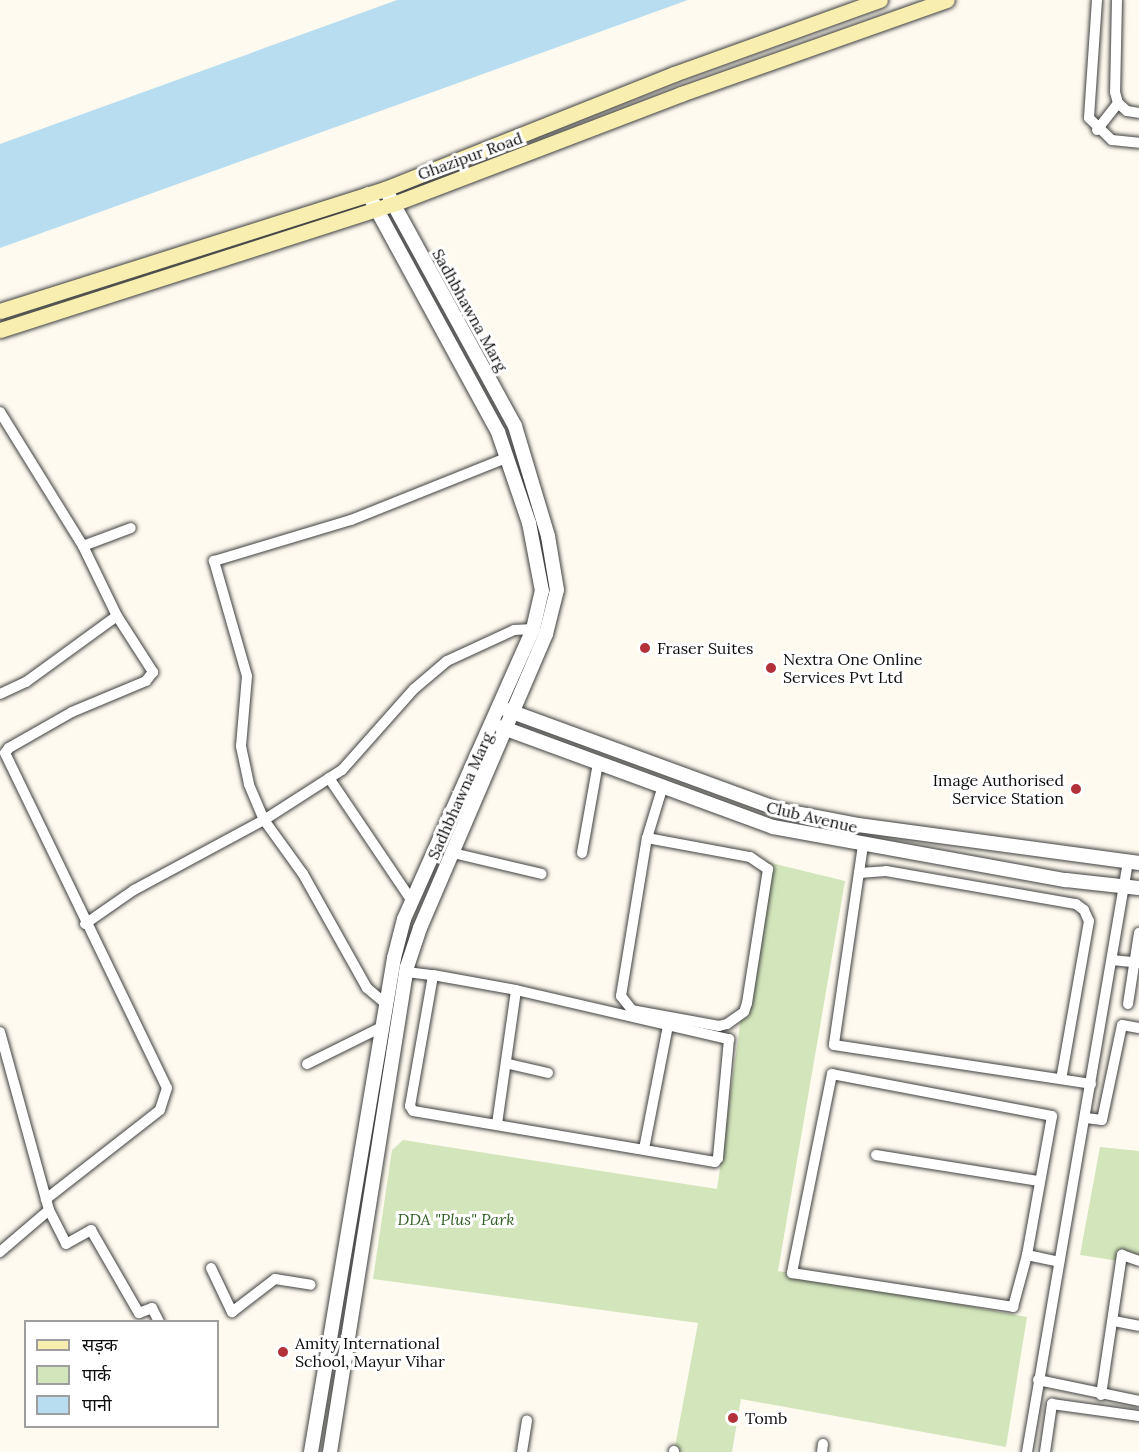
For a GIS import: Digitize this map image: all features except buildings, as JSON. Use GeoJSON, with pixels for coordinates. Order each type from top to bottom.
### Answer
{"type":"FeatureCollection","features":[{"type":"Feature","properties":{"kind":"main road","name":"Ghazipur Road"},"geometry":{"type":"LineString","coordinates":[[0,311],[385,189],[674,74],[880,0]]}},
{"type":"Feature","properties":{"kind":"main road","name":"Ghazipur Road"},"geometry":{"type":"LineString","coordinates":[[0,330],[393,204],[681,94],[947,0]]}},
{"type":"Feature","properties":{"kind":"street"},"geometry":{"type":"LineString","coordinates":[[1097,0],[1089,118],[1097,130],[1112,140],[1139,143]]}},
{"type":"Feature","properties":{"kind":"street"},"geometry":{"type":"LineString","coordinates":[[1097,130],[1118,103],[1117,0]]}},
{"type":"Feature","properties":{"kind":"street"},"geometry":{"type":"LineString","coordinates":[[1118,103],[1127,111],[1139,114]]}},
{"type":"Feature","properties":{"kind":"street","name":"Sadhbhawna Marg"},"geometry":{"type":"LineString","coordinates":[[330,1452],[407,972],[420,928],[507,730],[546,634],[558,590],[548,536],[514,426],[385,189]]}},
{"type":"Feature","properties":{"kind":"street","name":"Sadhbhawna Marg"},"geometry":{"type":"LineString","coordinates":[[311,1452],[396,948],[412,901],[533,629],[542,591],[529,523],[498,432],[368,194]]}},
{"type":"Feature","properties":{"kind":"street"},"geometry":{"type":"LineString","coordinates":[[0,412],[83,546],[117,616],[152,668],[152,676],[72,712],[9,748],[5,753],[85,924],[167,1088],[160,1110],[46,1199]]}},
{"type":"Feature","properties":{"kind":"street"},"geometry":{"type":"LineString","coordinates":[[386,1004],[368,988],[303,874],[264,820],[249,784],[241,746],[247,676],[214,561],[351,520],[506,458]]}},
{"type":"Feature","properties":{"kind":"street"},"geometry":{"type":"LineString","coordinates":[[83,546],[131,528]]}},
{"type":"Feature","properties":{"kind":"street"},"geometry":{"type":"LineString","coordinates":[[0,694],[26,681],[117,616]]}},
{"type":"Feature","properties":{"kind":"street"},"geometry":{"type":"LineString","coordinates":[[85,924],[134,890],[264,820],[342,770],[414,689],[447,662],[514,630],[533,629]]}},
{"type":"Feature","properties":{"kind":"street","name":"Club Avenue"},"geometry":{"type":"LineString","coordinates":[[499,707],[781,810],[1134,863]]}},
{"type":"Feature","properties":{"kind":"street","name":"Club Avenue"},"geometry":{"type":"LineString","coordinates":[[492,724],[662,789],[773,828],[1066,880],[1139,888]]}},
{"type":"Feature","properties":{"kind":"street"},"geometry":{"type":"LineString","coordinates":[[582,853],[598,763]]}},
{"type":"Feature","properties":{"kind":"street"},"geometry":{"type":"LineString","coordinates":[[329,778],[412,901]]}},
{"type":"Feature","properties":{"kind":"street"},"geometry":{"type":"LineString","coordinates":[[647,838],[750,857],[768,869],[747,1003],[744,1012],[727,1024],[719,1026],[632,1010],[621,996],[647,838],[662,789]]}},
{"type":"Feature","properties":{"kind":"street"},"geometry":{"type":"LineString","coordinates":[[863,845],[834,1045],[1091,1084]]}},
{"type":"Feature","properties":{"kind":"street"},"geometry":{"type":"LineString","coordinates":[[453,853],[542,874]]}},
{"type":"Feature","properties":{"kind":"street"},"geometry":{"type":"LineString","coordinates":[[1027,1452],[1124,886],[1134,863]]}},
{"type":"Feature","properties":{"kind":"street"},"geometry":{"type":"LineString","coordinates":[[859,873],[886,871],[1076,904],[1084,910],[1089,921],[1061,1079]]}},
{"type":"Feature","properties":{"kind":"street"},"geometry":{"type":"LineString","coordinates":[[1128,1004],[1137,963],[1139,933]]}},
{"type":"Feature","properties":{"kind":"street"},"geometry":{"type":"LineString","coordinates":[[1112,960],[1137,963]]}},
{"type":"Feature","properties":{"kind":"street"},"geometry":{"type":"LineString","coordinates":[[407,972],[433,975],[516,990],[729,1039],[718,1158],[715,1162],[413,1111],[410,1106],[433,975]]}},
{"type":"Feature","properties":{"kind":"street"},"geometry":{"type":"LineString","coordinates":[[497,1124],[509,1064],[516,990]]}},
{"type":"Feature","properties":{"kind":"street"},"geometry":{"type":"LineString","coordinates":[[1086,1118],[1102,1120],[1122,1025],[1139,1028]]}},
{"type":"Feature","properties":{"kind":"street"},"geometry":{"type":"LineString","coordinates":[[644,1149],[668,1026]]}},
{"type":"Feature","properties":{"kind":"street"},"geometry":{"type":"LineString","coordinates":[[307,1064],[382,1027]]}},
{"type":"Feature","properties":{"kind":"street"},"geometry":{"type":"LineString","coordinates":[[0,1032],[49,1210],[66,1244],[91,1230],[139,1313],[152,1308],[158,1320]]}},
{"type":"Feature","properties":{"kind":"street"},"geometry":{"type":"LineString","coordinates":[[509,1064],[548,1073]]}},
{"type":"Feature","properties":{"kind":"street"},"geometry":{"type":"LineString","coordinates":[[832,1074],[1052,1116],[1027,1256],[1013,1306],[792,1274],[832,1074]]}},
{"type":"Feature","properties":{"kind":"street"},"geometry":{"type":"LineString","coordinates":[[876,1155],[1039,1181]]}},
{"type":"Feature","properties":{"kind":"street"},"geometry":{"type":"LineString","coordinates":[[0,1252],[49,1210]]}},
{"type":"Feature","properties":{"kind":"street"},"geometry":{"type":"LineString","coordinates":[[1101,1395],[1114,1321],[1122,1255],[1139,1261]]}},
{"type":"Feature","properties":{"kind":"street"},"geometry":{"type":"LineString","coordinates":[[1027,1256],[1059,1262]]}},
{"type":"Feature","properties":{"kind":"street"},"geometry":{"type":"LineString","coordinates":[[211,1268],[232,1312],[275,1279],[311,1285]]}},
{"type":"Feature","properties":{"kind":"street"},"geometry":{"type":"LineString","coordinates":[[1114,1321],[1139,1326]]}},
{"type":"Feature","properties":{"kind":"street"},"geometry":{"type":"LineString","coordinates":[[1038,1380],[1101,1395],[1139,1401]]}},
{"type":"Feature","properties":{"kind":"street"},"geometry":{"type":"LineString","coordinates":[[1045,1452],[1052,1404],[1139,1416]]}},
{"type":"Feature","properties":{"kind":"street"},"geometry":{"type":"LineString","coordinates":[[1032,1413],[1050,1417]]}},
{"type":"Feature","properties":{"kind":"street"},"geometry":{"type":"LineString","coordinates":[[522,1452],[527,1420]]}},
{"type":"Feature","properties":{"kind":"green space","name":"DDA \"Plus\" Park"},"geometry":{"type":"Polygon","coordinates":[[[763,861],[845,881],[778,1271],[1027,1317],[1006,1447],[741,1399],[732,1452],[674,1452],[698,1323],[373,1279],[392,1150],[403,1140],[717,1189],[763,861]]]}},
{"type":"Feature","properties":{"kind":"green space"},"geometry":{"type":"Polygon","coordinates":[[[1100,1147],[1139,1151],[1139,1264],[1080,1255],[1100,1147]]]}},
{"type":"Feature","properties":{"kind":"water"},"geometry":{"type":"Polygon","coordinates":[[[397,0],[688,0],[0,248],[0,144],[397,0]]]}},
{"type":"Feature","properties":{"kind":"place","name":"Fraser Suites"},"geometry":{"type":"Point","coordinates":[645,648]}},
{"type":"Feature","properties":{"kind":"place","name":"Nextra One Online Services Pvt Ltd"},"geometry":{"type":"Point","coordinates":[771,668]}},
{"type":"Feature","properties":{"kind":"place","name":"Image Authorised Service Station"},"geometry":{"type":"Point","coordinates":[1076,789]}},
{"type":"Feature","properties":{"kind":"place","name":"Amity International School, Mayur Vihar"},"geometry":{"type":"Point","coordinates":[283,1352]}},
{"type":"Feature","properties":{"kind":"place","name":"Tomb"},"geometry":{"type":"Point","coordinates":[733,1418]}}]}
